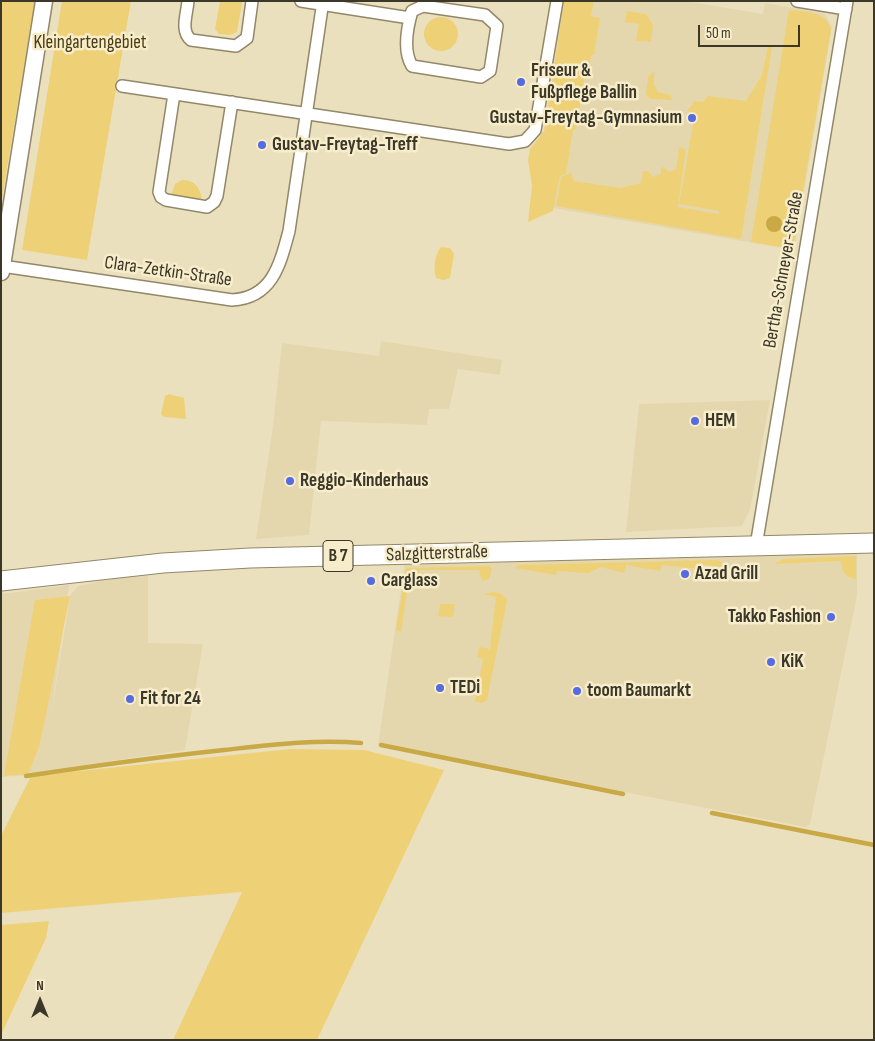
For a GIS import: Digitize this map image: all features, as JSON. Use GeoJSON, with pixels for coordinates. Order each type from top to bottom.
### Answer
{"type":"FeatureCollection","features":[{"type":"Feature","properties":{"kind":"main road","name":"Salzgitterstraße"},"geometry":{"type":"LineString","coordinates":[[1,581],[162,563],[250,558],[874,543]]}},
{"type":"Feature","properties":{"kind":"street"},"geometry":{"type":"LineString","coordinates":[[2,269],[44,1]]}},
{"type":"Feature","properties":{"kind":"street"},"geometry":{"type":"LineString","coordinates":[[188,1],[185,28],[187,37],[191,40],[236,46],[247,38],[252,1]]}},
{"type":"Feature","properties":{"kind":"street"},"geometry":{"type":"LineString","coordinates":[[301,1],[410,18]]}},
{"type":"Feature","properties":{"kind":"street"},"geometry":{"type":"LineString","coordinates":[[122,86],[487,142],[509,144],[525,141],[535,130],[537,123],[557,1]]}},
{"type":"Feature","properties":{"kind":"street"},"geometry":{"type":"LineString","coordinates":[[797,1],[847,5]]}},
{"type":"Feature","properties":{"kind":"street","name":"Clara-Zetkin-Straße"},"geometry":{"type":"LineString","coordinates":[[2,269],[222,299],[242,300],[258,294],[269,283],[284,249],[289,231],[305,113],[323,3]]}},
{"type":"Feature","properties":{"kind":"street","name":"Bertha-Schneyer-Straße"},"geometry":{"type":"LineString","coordinates":[[756,546],[847,5]]}},
{"type":"Feature","properties":{"kind":"street"},"geometry":{"type":"LineString","coordinates":[[423,6],[485,15],[496,26],[490,70],[482,77],[412,66],[406,56],[410,18],[412,11],[423,6]]}},
{"type":"Feature","properties":{"kind":"street"},"geometry":{"type":"LineString","coordinates":[[174,94],[159,192],[161,197],[166,200],[207,207],[214,202],[217,196],[232,102]]}},
{"type":"Feature","properties":{"kind":"shaded area","name":"Gustav-Freytag-Gymnasium"},"geometry":{"type":"Polygon","coordinates":[[[589,1],[685,1],[763,14],[765,3],[825,14],[832,27],[794,250],[553,208],[589,1]]]}},
{"type":"Feature","properties":{"kind":"shaded area"},"geometry":{"type":"Polygon","coordinates":[[[774,216],[782,224],[774,232],[766,224],[774,216]]]}},
{"type":"Feature","properties":{"kind":"shaded area","name":"Reggio-Kinderhaus"},"geometry":{"type":"Polygon","coordinates":[[[381,341],[502,360],[500,375],[458,369],[449,409],[429,409],[427,425],[321,421],[309,535],[256,539],[273,426],[282,343],[379,356],[381,341]]]}},
{"type":"Feature","properties":{"kind":"shaded area","name":"HEM"},"geometry":{"type":"Polygon","coordinates":[[[770,400],[750,510],[742,526],[626,532],[639,404],[770,400]]]}},
{"type":"Feature","properties":{"kind":"shaded area"},"geometry":{"type":"Polygon","coordinates":[[[857,551],[857,596],[810,824],[806,827],[378,745],[405,562],[857,551]]]}},
{"type":"Feature","properties":{"kind":"shaded area"},"geometry":{"type":"Polygon","coordinates":[[[148,576],[148,643],[203,644],[185,750],[43,771],[43,774],[1,777],[1,594],[69,585],[51,716],[70,596],[78,586],[120,577],[148,576]]]}},
{"type":"Feature","properties":{"kind":"green space","name":"Kleingartengebiet"},"geometry":{"type":"Polygon","coordinates":[[[1,1],[35,1],[1,204],[1,1]]]}},
{"type":"Feature","properties":{"kind":"green space","name":"Kleingartengebiet"},"geometry":{"type":"Polygon","coordinates":[[[62,1],[131,1],[87,260],[22,250],[62,1]]]}},
{"type":"Feature","properties":{"kind":"green space"},"geometry":{"type":"Polygon","coordinates":[[[220,1],[240,1],[242,3],[237,32],[230,35],[219,34],[215,29],[220,1]]]}},
{"type":"Feature","properties":{"kind":"green space"},"geometry":{"type":"Polygon","coordinates":[[[564,1],[594,1],[591,16],[600,18],[594,55],[591,55],[588,75],[585,75],[566,174],[560,176],[553,211],[528,222],[532,186],[528,160],[530,149],[544,131],[564,1]]]}},
{"type":"Feature","properties":{"kind":"green space"},"geometry":{"type":"Polygon","coordinates":[[[789,10],[820,15],[828,23],[831,30],[793,249],[751,242],[789,10]]]}},
{"type":"Feature","properties":{"kind":"green space"},"geometry":{"type":"Polygon","coordinates":[[[627,11],[646,14],[653,25],[651,42],[636,41],[639,24],[625,22],[627,11]]]}},
{"type":"Feature","properties":{"kind":"green space"},"geometry":{"type":"Polygon","coordinates":[[[441,17],[453,22],[458,34],[453,46],[441,51],[429,46],[424,34],[429,22],[441,17]]]}},
{"type":"Feature","properties":{"kind":"green space"},"geometry":{"type":"Polygon","coordinates":[[[768,46],[772,47],[741,239],[556,206],[561,177],[571,173],[574,181],[620,188],[641,183],[643,171],[648,171],[653,177],[661,174],[661,168],[664,167],[668,172],[676,169],[679,147],[686,149],[678,207],[719,214],[719,211],[679,204],[695,113],[687,111],[695,101],[703,102],[708,96],[746,101],[762,75],[768,46]]]}},
{"type":"Feature","properties":{"kind":"green space"},"geometry":{"type":"Polygon","coordinates":[[[654,71],[654,84],[658,92],[671,95],[672,100],[650,99],[646,94],[648,77],[654,71]]]}},
{"type":"Feature","properties":{"kind":"green space"},"geometry":{"type":"Polygon","coordinates":[[[182,180],[190,181],[196,185],[202,200],[171,195],[175,184],[182,180]]]}},
{"type":"Feature","properties":{"kind":"green space"},"geometry":{"type":"Polygon","coordinates":[[[441,247],[450,248],[454,254],[450,278],[443,280],[436,278],[435,271],[436,257],[441,247]]]}},
{"type":"Feature","properties":{"kind":"green space"},"geometry":{"type":"Polygon","coordinates":[[[169,394],[184,398],[186,419],[164,417],[161,414],[165,396],[169,394]]]}},
{"type":"Feature","properties":{"kind":"green space"},"geometry":{"type":"Polygon","coordinates":[[[856,556],[856,579],[845,574],[841,561],[774,564],[783,559],[856,556]]]}},
{"type":"Feature","properties":{"kind":"green space"},"geometry":{"type":"Polygon","coordinates":[[[716,560],[727,564],[729,568],[700,564],[699,569],[662,565],[660,571],[626,565],[624,573],[601,567],[589,573],[557,571],[556,575],[515,568],[518,565],[716,560]]]}},
{"type":"Feature","properties":{"kind":"green space"},"geometry":{"type":"Polygon","coordinates":[[[490,566],[492,570],[489,579],[482,581],[479,570],[420,570],[419,579],[409,578],[401,632],[396,630],[406,568],[490,566]]]}},
{"type":"Feature","properties":{"kind":"green space"},"geometry":{"type":"Polygon","coordinates":[[[494,592],[502,594],[507,600],[487,700],[482,703],[475,702],[483,659],[477,657],[479,647],[490,649],[496,597],[483,594],[494,592]]]}},
{"type":"Feature","properties":{"kind":"green space"},"geometry":{"type":"Polygon","coordinates":[[[70,596],[39,747],[28,774],[4,776],[35,600],[70,596]]]}},
{"type":"Feature","properties":{"kind":"green space"},"geometry":{"type":"Polygon","coordinates":[[[440,604],[455,604],[453,617],[438,616],[440,604]]]}},
{"type":"Feature","properties":{"kind":"green space"},"geometry":{"type":"Polygon","coordinates":[[[290,749],[364,750],[444,770],[317,1040],[173,1040],[242,892],[1,913],[1,836],[31,776],[290,749]]]}},
{"type":"Feature","properties":{"kind":"green space"},"geometry":{"type":"Polygon","coordinates":[[[49,921],[46,938],[1,1035],[1,925],[49,921]]]}},
{"type":"Feature","properties":{"kind":"waterway"},"geometry":{"type":"LineString","coordinates":[[26,776],[150,759],[275,745],[310,742],[361,743]]}},
{"type":"Feature","properties":{"kind":"waterway"},"geometry":{"type":"LineString","coordinates":[[381,745],[623,794]]}},
{"type":"Feature","properties":{"kind":"waterway"},"geometry":{"type":"LineString","coordinates":[[712,813],[874,845]]}},
{"type":"Feature","properties":{"kind":"place","name":"Friseur & Fußpflege Ballin"},"geometry":{"type":"Point","coordinates":[521,82]}},
{"type":"Feature","properties":{"kind":"place","name":"Gustav-Freytag-Gymnasium"},"geometry":{"type":"Point","coordinates":[692,118]}},
{"type":"Feature","properties":{"kind":"place","name":"Gustav-Freytag-Treff"},"geometry":{"type":"Point","coordinates":[262,145]}},
{"type":"Feature","properties":{"kind":"place","name":"HEM"},"geometry":{"type":"Point","coordinates":[695,421]}},
{"type":"Feature","properties":{"kind":"place","name":"Reggio-Kinderhaus"},"geometry":{"type":"Point","coordinates":[290,481]}},
{"type":"Feature","properties":{"kind":"place","name":"Azad Grill"},"geometry":{"type":"Point","coordinates":[685,574]}},
{"type":"Feature","properties":{"kind":"place","name":"Carglass"},"geometry":{"type":"Point","coordinates":[371,581]}},
{"type":"Feature","properties":{"kind":"place","name":"Takko Fashion"},"geometry":{"type":"Point","coordinates":[831,617]}},
{"type":"Feature","properties":{"kind":"place","name":"KiK"},"geometry":{"type":"Point","coordinates":[771,662]}},
{"type":"Feature","properties":{"kind":"place","name":"TEDi"},"geometry":{"type":"Point","coordinates":[440,688]}},
{"type":"Feature","properties":{"kind":"place","name":"toom Baumarkt"},"geometry":{"type":"Point","coordinates":[577,691]}},
{"type":"Feature","properties":{"kind":"place","name":"Fit for 24"},"geometry":{"type":"Point","coordinates":[130,699]}}]}
